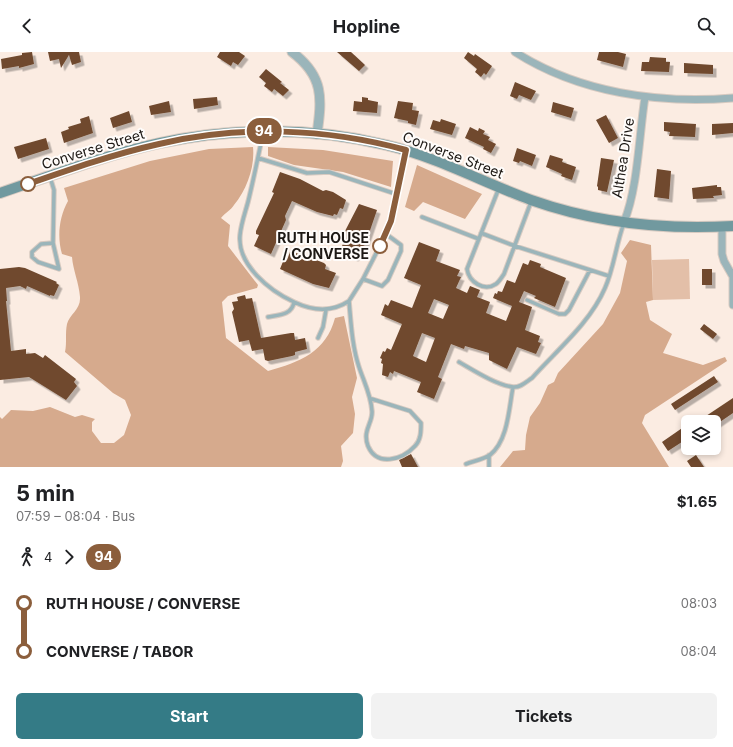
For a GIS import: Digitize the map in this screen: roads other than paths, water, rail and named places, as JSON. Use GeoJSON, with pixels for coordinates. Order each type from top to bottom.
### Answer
{"type":"FeatureCollection","features":[{"type":"Feature","properties":{"kind":"main road","name":"Converse Street"},"geometry":{"type":"LineString","coordinates":[[0,193],[50,176],[160,143],[210,135],[261,131],[318,134],[366,141],[406,150],[455,168],[532,200],[579,214],[624,222],[678,227],[733,226]]}},
{"type":"Feature","properties":{"kind":"street"},"geometry":{"type":"LineString","coordinates":[[292,52],[312,71],[318,85],[321,100],[318,134]]}},
{"type":"Feature","properties":{"kind":"street"},"geometry":{"type":"LineString","coordinates":[[515,52],[535,63],[572,78],[625,94],[682,100],[733,98]]}},
{"type":"Feature","properties":{"kind":"street","name":"Althea Drive"},"geometry":{"type":"LineString","coordinates":[[624,222],[632,190],[645,97]]}},
{"type":"Feature","properties":{"kind":"street"},"geometry":{"type":"LineString","coordinates":[[722,227],[722,254],[724,261],[732,274],[733,305]]}},
{"type":"Feature","properties":{"kind":"lane"},"geometry":{"type":"LineString","coordinates":[[261,131],[261,143],[240,236],[246,262],[266,283],[283,297],[316,309],[326,310],[342,306],[349,301],[363,279],[369,263],[386,234],[391,221],[406,150]]}},
{"type":"Feature","properties":{"kind":"lane"},"geometry":{"type":"LineString","coordinates":[[258,158],[308,173],[329,172],[396,194]]}},
{"type":"Feature","properties":{"kind":"lane"},"geometry":{"type":"LineString","coordinates":[[50,176],[54,190],[53,243],[59,269],[38,262],[32,257],[32,252],[35,247],[41,244],[53,243]]}},
{"type":"Feature","properties":{"kind":"lane"},"geometry":{"type":"LineString","coordinates":[[499,187],[467,269],[468,275],[480,286],[489,287],[497,284],[504,274],[532,200]]}},
{"type":"Feature","properties":{"kind":"lane"},"geometry":{"type":"LineString","coordinates":[[422,217],[479,239]]}},
{"type":"Feature","properties":{"kind":"lane"},"geometry":{"type":"LineString","coordinates":[[459,362],[487,377],[513,387],[522,385],[532,378],[593,312],[606,287],[624,222]]}},
{"type":"Feature","properties":{"kind":"lane"},"geometry":{"type":"LineString","coordinates":[[482,233],[515,246],[609,276]]}},
{"type":"Feature","properties":{"kind":"lane"},"geometry":{"type":"LineString","coordinates":[[363,279],[382,286],[388,280],[402,245],[386,234]]}},
{"type":"Feature","properties":{"kind":"lane"},"geometry":{"type":"LineString","coordinates":[[527,300],[559,314],[565,314],[569,310],[590,270]]}},
{"type":"Feature","properties":{"kind":"lane"},"geometry":{"type":"LineString","coordinates":[[349,301],[353,343],[359,367],[372,399],[373,415],[366,430],[368,445],[373,455],[386,460],[396,460],[416,445],[421,434],[421,423],[410,411],[372,399]]}},
{"type":"Feature","properties":{"kind":"lane"},"geometry":{"type":"LineString","coordinates":[[268,318],[285,314],[291,310],[294,302]]}},
{"type":"Feature","properties":{"kind":"lane"},"geometry":{"type":"LineString","coordinates":[[318,338],[323,327],[326,310]]}},
{"type":"Feature","properties":{"kind":"lane"},"geometry":{"type":"LineString","coordinates":[[466,464],[489,455],[496,449],[502,436],[513,387]]}},
{"type":"Feature","properties":{"kind":"lane"},"geometry":{"type":"LineString","coordinates":[[489,455],[489,467]]}},
{"type":"Feature","properties":{"kind":"place","name":"RUTH HOUSE / CONVERSE"},"geometry":{"type":"Point","coordinates":[380,246]}}]}
